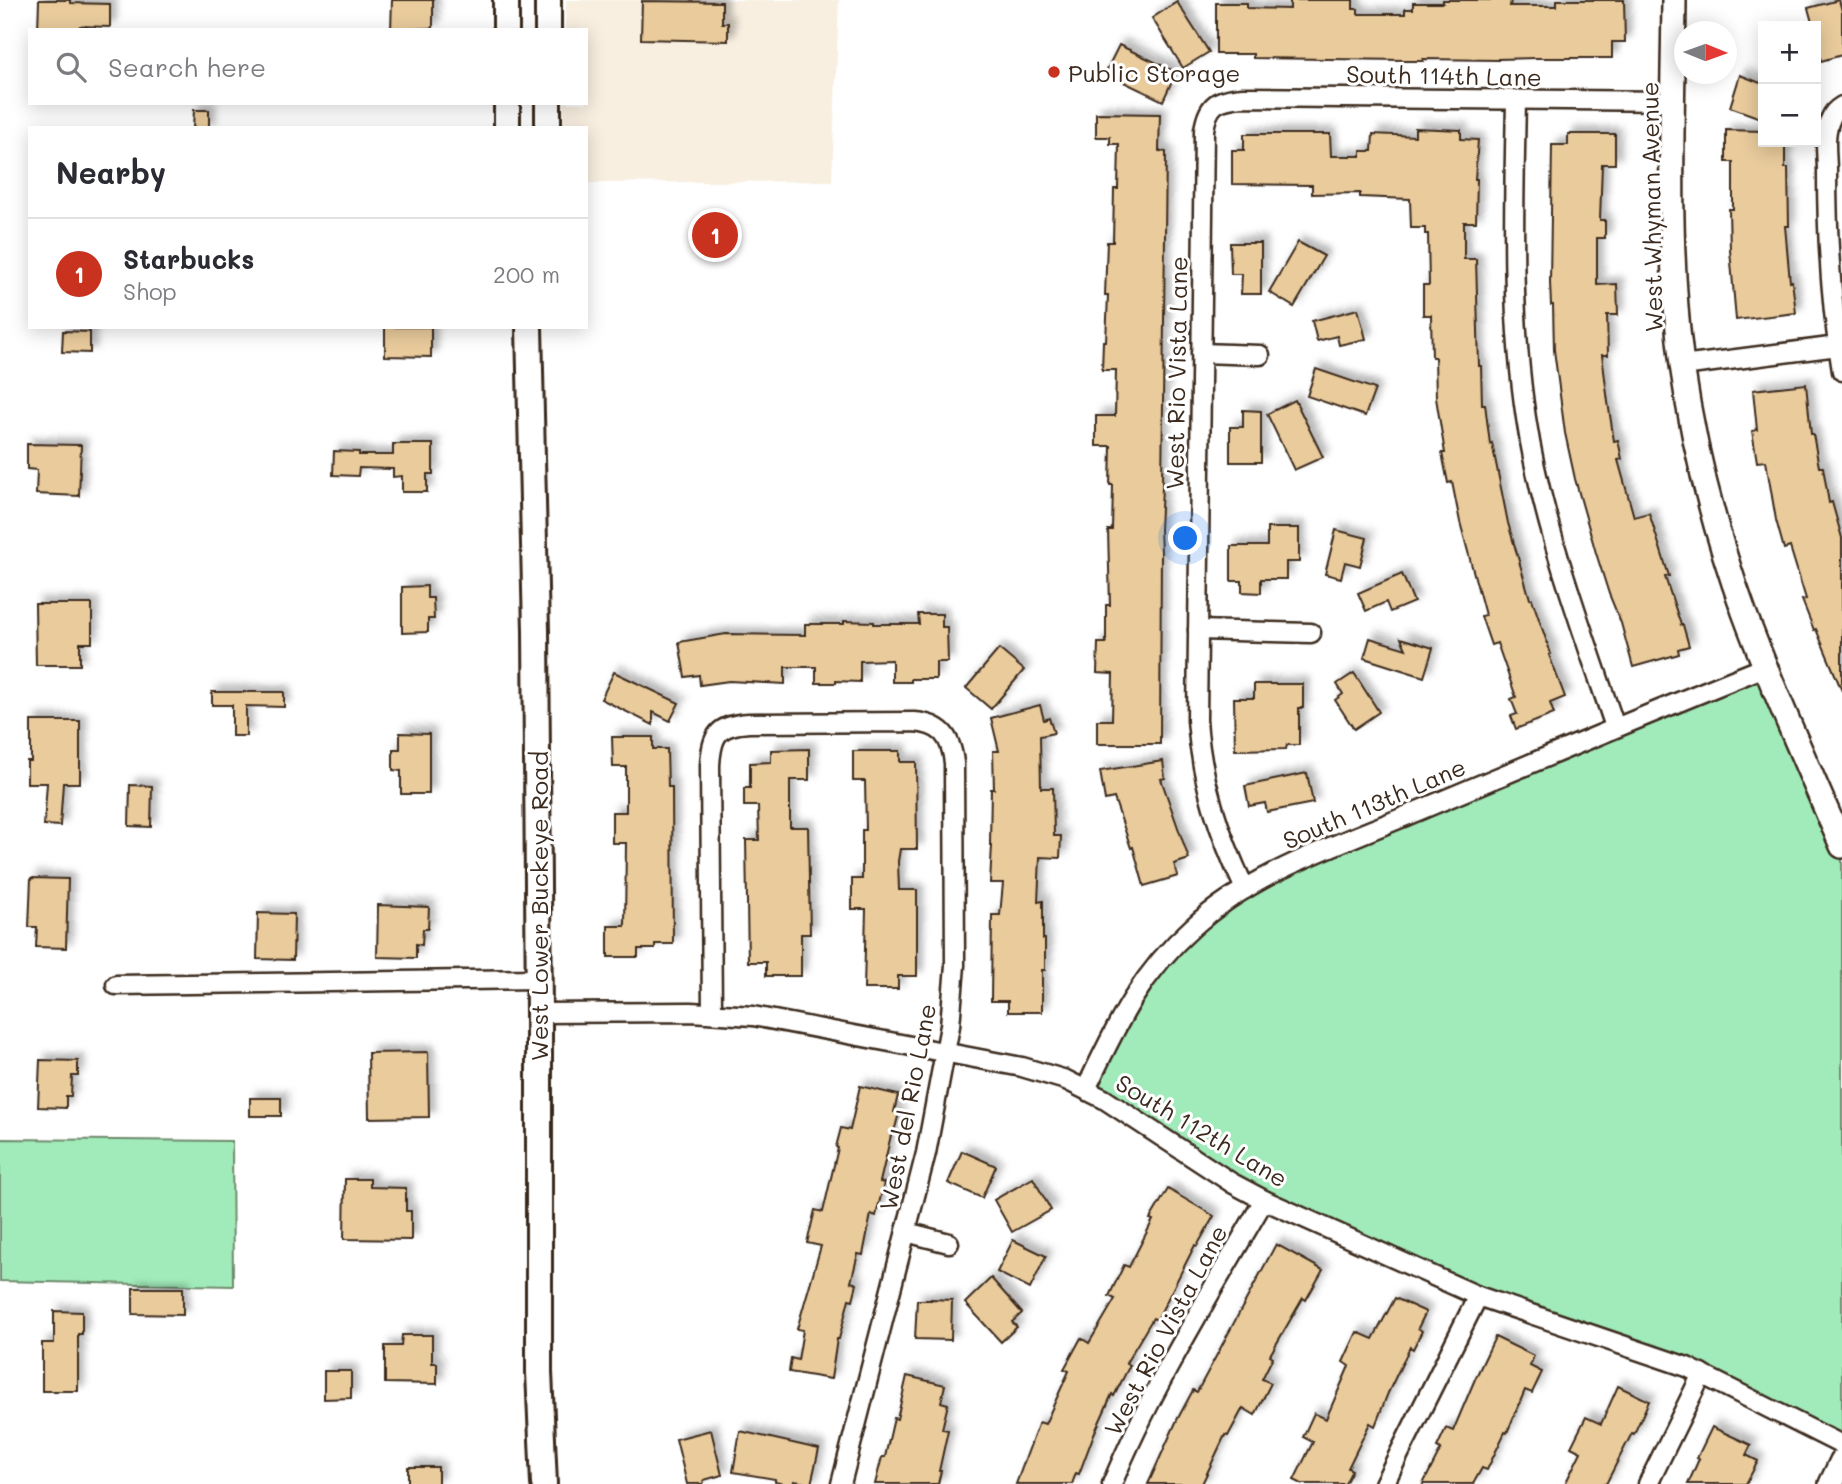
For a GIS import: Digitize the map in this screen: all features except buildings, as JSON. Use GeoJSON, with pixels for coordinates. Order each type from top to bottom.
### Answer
{"type":"FeatureCollection","features":[{"type":"Feature","properties":{"kind":"main road"},"geometry":{"type":"LineString","coordinates":[[506,0],[506,28]]}},
{"type":"Feature","properties":{"kind":"main road"},"geometry":{"type":"LineString","coordinates":[[548,0],[548,28]]}},
{"type":"Feature","properties":{"kind":"main road"},"geometry":{"type":"LineString","coordinates":[[507,105],[507,126]]}},
{"type":"Feature","properties":{"kind":"main road"},"geometry":{"type":"LineString","coordinates":[[548,105],[548,126]]}},
{"type":"Feature","properties":{"kind":"main road","name":"West Lower Buckeye Road"},"geometry":{"type":"LineString","coordinates":[[528,329],[536,631],[539,1372],[544,1484]]}},
{"type":"Feature","properties":{"kind":"street","name":"West Whyman Avenue"},"geometry":{"type":"LineString","coordinates":[[1674,0],[1673,248],[1682,366],[1701,468],[1733,581],[1765,667],[1842,846]]}},
{"type":"Feature","properties":{"kind":"street","name":"South 114th Lane"},"geometry":{"type":"LineString","coordinates":[[1214,104],[1243,97],[1674,102]]}},
{"type":"Feature","properties":{"kind":"street"},"geometry":{"type":"LineString","coordinates":[[1516,100],[1515,305],[1526,418],[1550,532],[1615,727]]}},
{"type":"Feature","properties":{"kind":"street","name":"West Rio Vista Lane"},"geometry":{"type":"LineString","coordinates":[[1214,104],[1205,120],[1204,130],[1197,720],[1205,784],[1218,827],[1245,888]]}},
{"type":"Feature","properties":{"kind":"street"},"geometry":{"type":"LineString","coordinates":[[1839,108],[1831,117],[1827,136],[1827,223],[1830,282],[1842,371]]}},
{"type":"Feature","properties":{"kind":"street"},"geometry":{"type":"LineString","coordinates":[[1682,366],[1838,346]]}},
{"type":"Feature","properties":{"kind":"street"},"geometry":{"type":"LineString","coordinates":[[1201,353],[1260,355]]}},
{"type":"Feature","properties":{"kind":"street"},"geometry":{"type":"LineString","coordinates":[[1198,631],[1311,633]]}},
{"type":"Feature","properties":{"kind":"street","name":"South 113th Lane"},"geometry":{"type":"LineString","coordinates":[[1086,1089],[1133,996],[1161,959],[1195,925],[1245,888],[1284,868],[1615,727],[1765,667]]}},
{"type":"Feature","properties":{"kind":"street","name":"West del Rio Lane"},"geometry":{"type":"LineString","coordinates":[[712,1013],[710,765],[713,739],[720,730],[749,723],[914,722],[936,727],[944,733],[950,742],[954,762],[954,985],[950,1026],[926,1153],[841,1484]]}},
{"type":"Feature","properties":{"kind":"street"},"geometry":{"type":"LineString","coordinates":[[116,985],[538,979]]}},
{"type":"Feature","properties":{"kind":"street","name":"South 112th Lane"},"geometry":{"type":"LineString","coordinates":[[539,1013],[712,1013],[776,1020],[1022,1067],[1066,1080],[1123,1110],[1232,1183],[1264,1200],[1478,1296],[1672,1361],[1842,1445]]}},
{"type":"Feature","properties":{"kind":"street","name":"West Rio Vista Lane"},"geometry":{"type":"LineString","coordinates":[[1112,1484],[1168,1368],[1264,1200]]}},
{"type":"Feature","properties":{"kind":"street"},"geometry":{"type":"LineString","coordinates":[[906,1231],[949,1243]]}},
{"type":"Feature","properties":{"kind":"street"},"geometry":{"type":"LineString","coordinates":[[1384,1484],[1478,1296]]}},
{"type":"Feature","properties":{"kind":"street"},"geometry":{"type":"LineString","coordinates":[[1648,1484],[1702,1374]]}},
{"type":"Feature","properties":{"kind":"street"},"geometry":{"type":"LineString","coordinates":[[1830,1484],[1842,1461]]}},
{"type":"Feature","properties":{"kind":"shaded area"},"geometry":{"type":"Polygon","coordinates":[[[566,0],[839,0],[832,181],[588,183],[588,126],[564,126],[564,105],[588,105],[588,28],[565,28],[566,0]]]}},
{"type":"Feature","properties":{"kind":"green space"},"geometry":{"type":"Polygon","coordinates":[[[1765,667],[1842,846],[1842,1445],[1719,1382],[1478,1296],[1264,1200],[1086,1089],[1133,996],[1229,899],[1765,667]]]}},
{"type":"Feature","properties":{"kind":"green space"},"geometry":{"type":"Polygon","coordinates":[[[0,1139],[232,1141],[233,1286],[0,1281],[0,1139]]]}},
{"type":"Feature","properties":{"kind":"place","name":"Public Storage"},"geometry":{"type":"Point","coordinates":[1054,72]}},
{"type":"Feature","properties":{"kind":"place","name":"Starbucks"},"geometry":{"type":"Point","coordinates":[715,235]}}]}
